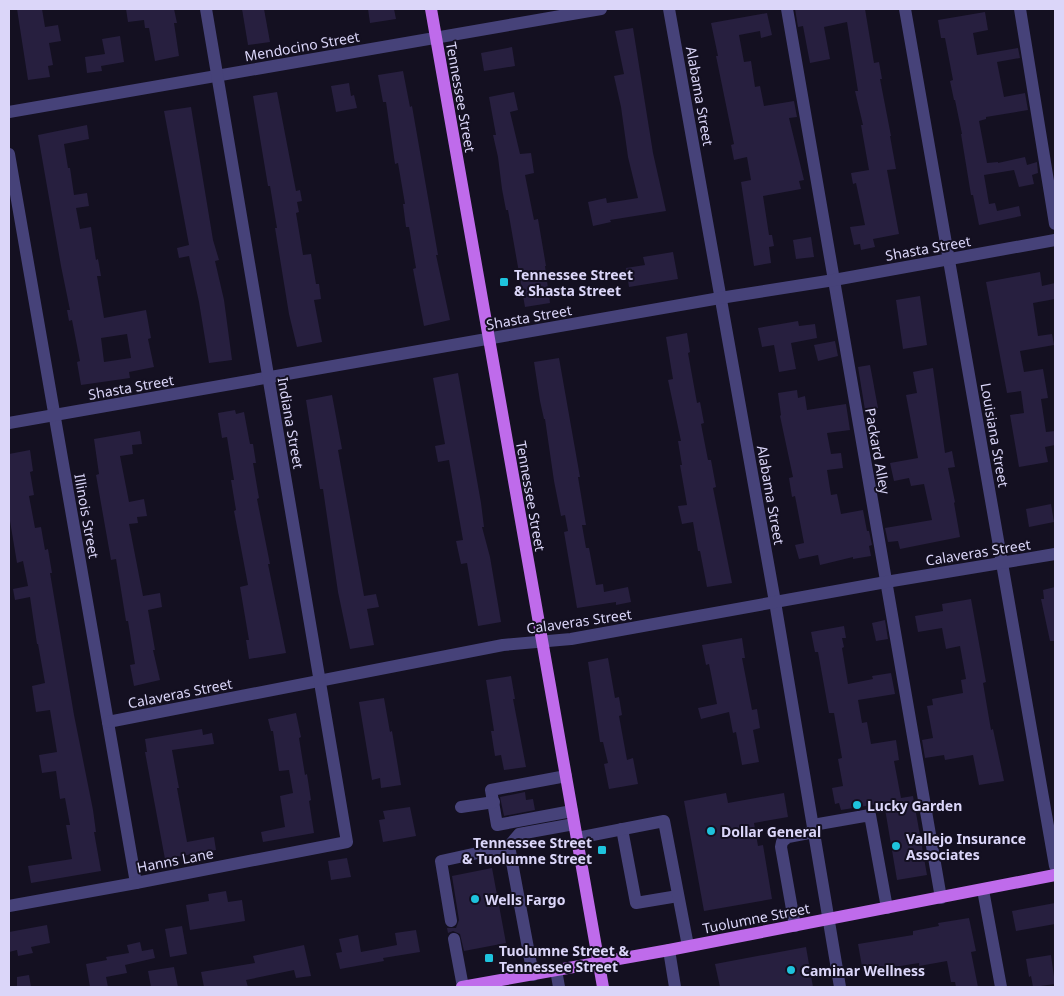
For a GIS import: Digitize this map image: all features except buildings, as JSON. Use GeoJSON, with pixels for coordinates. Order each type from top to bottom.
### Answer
{"type":"FeatureCollection","features":[{"type":"Feature","properties":{"kind":"main road","name":"Tennessee Street"},"geometry":{"type":"LineString","coordinates":[[431,9],[603,987]]}},
{"type":"Feature","properties":{"kind":"main road","name":"Tuolumne Street"},"geometry":{"type":"LineString","coordinates":[[462,987],[669,950],[1055,876]]}},
{"type":"Feature","properties":{"kind":"street","name":"Indiana Street"},"geometry":{"type":"LineString","coordinates":[[206,9],[347,842]]}},
{"type":"Feature","properties":{"kind":"street","name":"Mendocino Street"},"geometry":{"type":"LineString","coordinates":[[9,112],[601,9]]}},
{"type":"Feature","properties":{"kind":"street","name":"Alabama Street"},"geometry":{"type":"LineString","coordinates":[[669,9],[775,602],[840,987]]}},
{"type":"Feature","properties":{"kind":"street","name":"Packard Alley"},"geometry":{"type":"LineString","coordinates":[[787,9],[941,898]]}},
{"type":"Feature","properties":{"kind":"street","name":"Louisiana Street"},"geometry":{"type":"LineString","coordinates":[[905,9],[1055,866]]}},
{"type":"Feature","properties":{"kind":"street"},"geometry":{"type":"LineString","coordinates":[[1020,9],[1055,224]]}},
{"type":"Feature","properties":{"kind":"street","name":"Illinois Street"},"geometry":{"type":"LineString","coordinates":[[9,154],[136,883]]}},
{"type":"Feature","properties":{"kind":"street","name":"Shasta Street"},"geometry":{"type":"LineString","coordinates":[[9,423],[1055,240]]}},
{"type":"Feature","properties":{"kind":"street","name":"Calaveras Street"},"geometry":{"type":"LineString","coordinates":[[108,722],[503,646],[571,639],[886,582],[1055,554]]}},
{"type":"Feature","properties":{"kind":"street"},"geometry":{"type":"LineString","coordinates":[[566,776],[492,790],[497,825],[573,817]]}},
{"type":"Feature","properties":{"kind":"street"},"geometry":{"type":"LineString","coordinates":[[461,807],[494,802]]}},
{"type":"Feature","properties":{"kind":"street"},"geometry":{"type":"LineString","coordinates":[[795,926],[781,847],[782,842],[788,837],[814,828],[870,815],[887,908]]}},
{"type":"Feature","properties":{"kind":"street"},"geometry":{"type":"LineString","coordinates":[[451,921],[441,861],[509,846],[519,834],[573,817]]}},
{"type":"Feature","properties":{"kind":"street"},"geometry":{"type":"LineString","coordinates":[[577,838],[664,821],[688,946]]}},
{"type":"Feature","properties":{"kind":"street"},"geometry":{"type":"LineString","coordinates":[[622,829],[636,903],[678,896]]}},
{"type":"Feature","properties":{"kind":"street","name":"Hanns Lane"},"geometry":{"type":"LineString","coordinates":[[9,906],[347,842]]}},
{"type":"Feature","properties":{"kind":"street"},"geometry":{"type":"LineString","coordinates":[[509,846],[533,974]]}},
{"type":"Feature","properties":{"kind":"street"},"geometry":{"type":"LineString","coordinates":[[983,890],[1001,987]]}},
{"type":"Feature","properties":{"kind":"street"},"geometry":{"type":"LineString","coordinates":[[454,939],[462,987]]}},
{"type":"Feature","properties":{"kind":"street"},"geometry":{"type":"LineString","coordinates":[[669,950],[675,987]]}},
{"type":"Feature","properties":{"kind":"street"},"geometry":{"type":"LineString","coordinates":[[556,970],[559,987]]}},
{"type":"Feature","properties":{"kind":"place","name":"Tennessee Street & Shasta Street"},"geometry":{"type":"Point","coordinates":[504,282]}},
{"type":"Feature","properties":{"kind":"place","name":"Lucky Garden"},"geometry":{"type":"Point","coordinates":[857,805]}},
{"type":"Feature","properties":{"kind":"place","name":"Dollar General"},"geometry":{"type":"Point","coordinates":[711,831]}},
{"type":"Feature","properties":{"kind":"place","name":"Vallejo Insurance Associates"},"geometry":{"type":"Point","coordinates":[896,846]}},
{"type":"Feature","properties":{"kind":"place","name":"Tennessee Street & Tuolumne Street"},"geometry":{"type":"Point","coordinates":[602,850]}},
{"type":"Feature","properties":{"kind":"place","name":"Wells Fargo"},"geometry":{"type":"Point","coordinates":[475,899]}},
{"type":"Feature","properties":{"kind":"place","name":"Tuolumne Street & Tennessee Street"},"geometry":{"type":"Point","coordinates":[489,958]}},
{"type":"Feature","properties":{"kind":"place","name":"Caminar Wellness"},"geometry":{"type":"Point","coordinates":[791,970]}}]}
